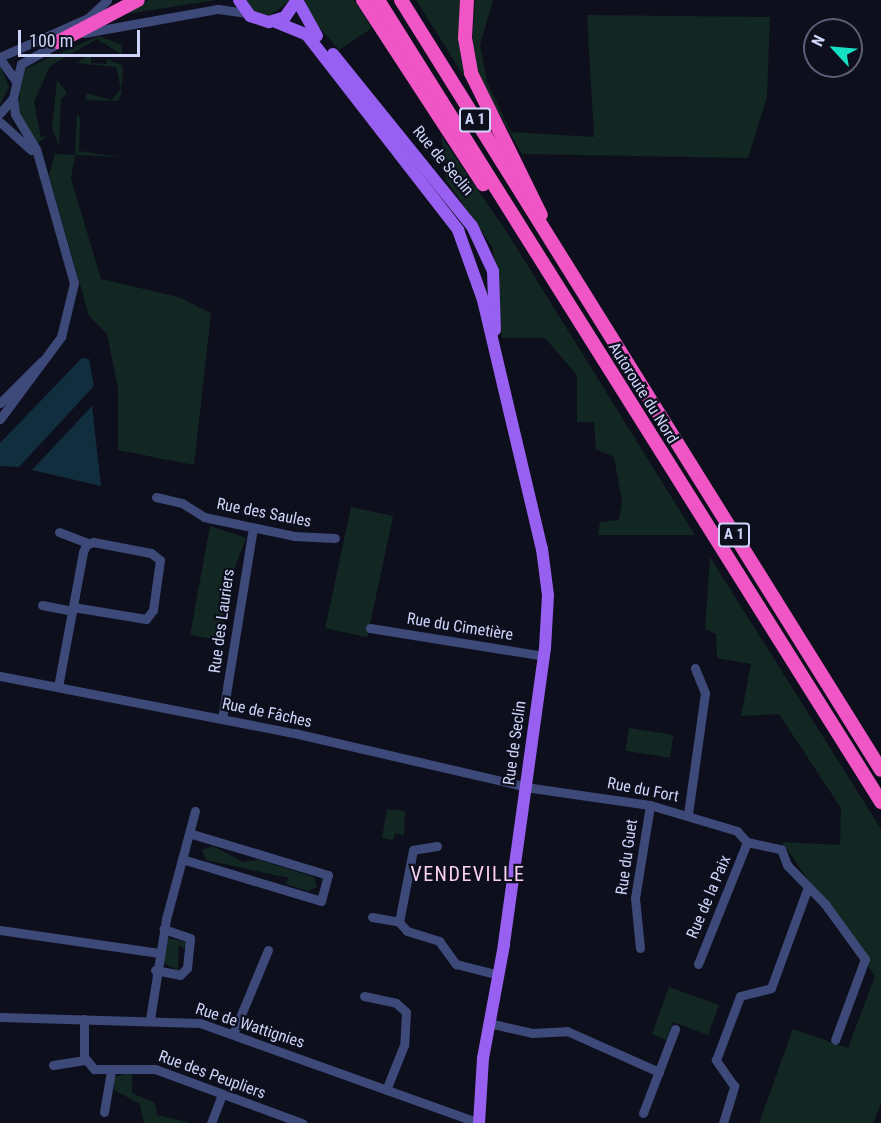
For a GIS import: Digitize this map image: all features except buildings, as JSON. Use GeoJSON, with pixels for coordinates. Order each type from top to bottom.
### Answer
{"type":"FeatureCollection","features":[{"type":"Feature","properties":{"kind":"highway"},"geometry":{"type":"LineString","coordinates":[[88,18],[122,0]]}},
{"type":"Feature","properties":{"kind":"highway"},"geometry":{"type":"LineString","coordinates":[[58,42],[138,0]]}},
{"type":"Feature","properties":{"kind":"highway"},"geometry":{"type":"LineString","coordinates":[[363,0],[495,202],[505,204]]}},
{"type":"Feature","properties":{"kind":"highway","name":"Autoroute du Nord"},"geometry":{"type":"LineString","coordinates":[[378,0],[881,802]]}},
{"type":"Feature","properties":{"kind":"highway","name":"Autoroute du Nord"},"geometry":{"type":"LineString","coordinates":[[401,0],[881,771]]}},
{"type":"Feature","properties":{"kind":"highway"},"geometry":{"type":"LineString","coordinates":[[467,0],[465,38],[471,73],[533,194],[550,240]]}},
{"type":"Feature","properties":{"kind":"main road"},"geometry":{"type":"LineString","coordinates":[[238,0],[246,13]]}},
{"type":"Feature","properties":{"kind":"main road"},"geometry":{"type":"LineString","coordinates":[[273,21],[288,14],[297,0]]}},
{"type":"Feature","properties":{"kind":"main road","name":"Rue de Seclin"},"geometry":{"type":"LineString","coordinates":[[297,0],[307,24],[432,170],[479,237],[492,271],[501,370]]}},
{"type":"Feature","properties":{"kind":"main road","name":"Rue de Seclin"},"geometry":{"type":"LineString","coordinates":[[246,13],[308,35],[446,209],[473,265],[501,370],[544,562],[544,656],[499,975],[489,1023],[479,1123]]}},
{"type":"Feature","properties":{"kind":"street"},"geometry":{"type":"LineString","coordinates":[[15,82],[0,58],[88,18],[106,0]]}},
{"type":"Feature","properties":{"kind":"street"},"geometry":{"type":"LineString","coordinates":[[0,419],[56,346],[70,310],[74,276],[40,166],[13,98],[15,82],[24,61],[58,42],[101,28],[218,9],[246,13]]}},
{"type":"Feature","properties":{"kind":"street"},"geometry":{"type":"LineString","coordinates":[[0,113],[13,98]]}},
{"type":"Feature","properties":{"kind":"street"},"geometry":{"type":"LineString","coordinates":[[0,122],[20,135],[40,166]]}},
{"type":"Feature","properties":{"kind":"street"},"geometry":{"type":"LineString","coordinates":[[0,404],[56,346]]}},
{"type":"Feature","properties":{"kind":"street","name":"Rue des Saules"},"geometry":{"type":"LineString","coordinates":[[156,497],[182,503],[201,516],[253,527],[335,538]]}},
{"type":"Feature","properties":{"kind":"street","name":"Rue des Lauriers"},"geometry":{"type":"LineString","coordinates":[[222,719],[253,527]]}},
{"type":"Feature","properties":{"kind":"street"},"geometry":{"type":"LineString","coordinates":[[42,605],[139,620],[153,610],[158,557],[87,543],[59,532]]}},
{"type":"Feature","properties":{"kind":"street"},"geometry":{"type":"LineString","coordinates":[[58,687],[87,543]]}},
{"type":"Feature","properties":{"kind":"street","name":"Rue du Cimetière"},"geometry":{"type":"LineString","coordinates":[[370,628],[544,656]]}},
{"type":"Feature","properties":{"kind":"street"},"geometry":{"type":"LineString","coordinates":[[688,814],[705,690],[695,668]]}},
{"type":"Feature","properties":{"kind":"street","name":"Rue de Fâches"},"geometry":{"type":"LineString","coordinates":[[0,676],[222,719],[526,787]]}},
{"type":"Feature","properties":{"kind":"street","name":"Rue du Fort"},"geometry":{"type":"LineString","coordinates":[[526,787],[650,805],[688,814],[737,831],[747,842]]}},
{"type":"Feature","properties":{"kind":"street","name":"Rue du Guet"},"geometry":{"type":"LineString","coordinates":[[640,948],[635,898],[650,805]]}},
{"type":"Feature","properties":{"kind":"street"},"geometry":{"type":"LineString","coordinates":[[150,1019],[155,970],[195,811]]}},
{"type":"Feature","properties":{"kind":"street"},"geometry":{"type":"LineString","coordinates":[[182,859],[321,901],[328,875],[189,833]]}},
{"type":"Feature","properties":{"kind":"street"},"geometry":{"type":"LineString","coordinates":[[747,842],[781,849],[787,865],[808,887],[866,959],[835,1040]]}},
{"type":"Feature","properties":{"kind":"street","name":"Rue de la Paix"},"geometry":{"type":"LineString","coordinates":[[698,964],[747,842]]}},
{"type":"Feature","properties":{"kind":"street"},"geometry":{"type":"LineString","coordinates":[[399,922],[413,849],[437,846]]}},
{"type":"Feature","properties":{"kind":"street"},"geometry":{"type":"LineString","coordinates":[[723,1123],[735,1087],[716,1060],[740,996],[771,988],[808,887]]}},
{"type":"Feature","properties":{"kind":"street"},"geometry":{"type":"LineString","coordinates":[[372,917],[399,922],[407,931],[439,941],[456,964],[499,975]]}},
{"type":"Feature","properties":{"kind":"street"},"geometry":{"type":"LineString","coordinates":[[155,970],[180,975],[187,968],[190,938],[164,929]]}},
{"type":"Feature","properties":{"kind":"street"},"geometry":{"type":"LineString","coordinates":[[0,930],[159,953]]}},
{"type":"Feature","properties":{"kind":"street"},"geometry":{"type":"LineString","coordinates":[[233,1034],[268,950]]}},
{"type":"Feature","properties":{"kind":"street"},"geometry":{"type":"LineString","coordinates":[[364,996],[400,1004],[407,1015],[404,1045],[386,1090]]}},
{"type":"Feature","properties":{"kind":"street","name":"Rue de Wattignies"},"geometry":{"type":"LineString","coordinates":[[0,1018],[150,1019],[196,1022],[479,1123]]}},
{"type":"Feature","properties":{"kind":"street"},"geometry":{"type":"LineString","coordinates":[[53,1065],[85,1060],[84,1018]]}},
{"type":"Feature","properties":{"kind":"street"},"geometry":{"type":"LineString","coordinates":[[489,1023],[537,1034],[567,1031],[659,1072]]}},
{"type":"Feature","properties":{"kind":"street"},"geometry":{"type":"LineString","coordinates":[[643,1113],[675,1029]]}},
{"type":"Feature","properties":{"kind":"street","name":"Rue des Peupliers"},"geometry":{"type":"LineString","coordinates":[[85,1060],[94,1069],[111,1071],[150,1068],[302,1123]]}},
{"type":"Feature","properties":{"kind":"street"},"geometry":{"type":"LineString","coordinates":[[104,1112],[111,1071]]}},
{"type":"Feature","properties":{"kind":"street"},"geometry":{"type":"LineString","coordinates":[[211,1123],[222,1094]]}},
{"type":"Feature","properties":{"kind":"green space"},"geometry":{"type":"Polygon","coordinates":[[[149,0],[216,0],[126,14],[149,0]]]}},
{"type":"Feature","properties":{"kind":"green space"},"geometry":{"type":"Polygon","coordinates":[[[244,0],[291,0],[269,16],[254,12],[244,0]]]}},
{"type":"Feature","properties":{"kind":"green space"},"geometry":{"type":"Polygon","coordinates":[[[305,0],[354,0],[372,28],[339,50],[307,13],[305,0]]]}},
{"type":"Feature","properties":{"kind":"green space"},"geometry":{"type":"Polygon","coordinates":[[[416,0],[463,0],[462,54],[470,86],[416,0]]]}},
{"type":"Feature","properties":{"kind":"green space"},"geometry":{"type":"Polygon","coordinates":[[[475,0],[493,0],[480,45],[487,82],[511,132],[594,137],[587,15],[770,17],[767,97],[748,158],[522,154],[480,80],[472,50],[475,0]]]}},
{"type":"Feature","properties":{"kind":"green space"},"geometry":{"type":"Polygon","coordinates":[[[99,36],[122,45],[122,55],[97,39],[50,66],[34,102],[41,137],[47,136],[38,143],[18,114],[22,70],[99,36]]]}},
{"type":"Feature","properties":{"kind":"green space"},"geometry":{"type":"Polygon","coordinates":[[[91,55],[91,63],[106,64],[107,59],[122,65],[121,94],[118,101],[86,100],[86,93],[112,100],[121,89],[116,67],[75,63],[91,55]]]}},
{"type":"Feature","properties":{"kind":"green space"},"geometry":{"type":"Polygon","coordinates":[[[0,66],[9,87],[0,105],[0,66]]]}},
{"type":"Feature","properties":{"kind":"green space"},"geometry":{"type":"Polygon","coordinates":[[[57,80],[67,93],[61,99],[59,146],[52,128],[57,80]]]}},
{"type":"Feature","properties":{"kind":"green space"},"geometry":{"type":"Polygon","coordinates":[[[77,114],[80,118],[79,151],[120,157],[75,155],[77,114]]]}},
{"type":"Feature","properties":{"kind":"green space"},"geometry":{"type":"Polygon","coordinates":[[[441,136],[508,234],[695,535],[598,535],[600,522],[619,520],[622,502],[614,457],[596,449],[594,422],[577,422],[577,375],[545,338],[502,338],[493,248],[446,180],[441,136]]]}},
{"type":"Feature","properties":{"kind":"green space"},"geometry":{"type":"Polygon","coordinates":[[[55,154],[75,155],[71,179],[101,279],[178,297],[211,313],[194,465],[118,450],[118,388],[107,334],[89,316],[49,175],[55,154]]]}},
{"type":"Feature","properties":{"kind":"green space"},"geometry":{"type":"Polygon","coordinates":[[[351,507],[393,516],[367,637],[325,628],[351,507]]]}},
{"type":"Feature","properties":{"kind":"green space"},"geometry":{"type":"Polygon","coordinates":[[[210,526],[246,538],[227,588],[219,594],[226,612],[220,640],[190,635],[210,526]]]}},
{"type":"Feature","properties":{"kind":"green space"},"geometry":{"type":"Polygon","coordinates":[[[710,557],[881,829],[881,1104],[873,1123],[759,1123],[793,1029],[848,1048],[875,976],[782,842],[840,845],[841,808],[779,714],[741,716],[751,664],[717,658],[716,634],[705,629],[710,557]]]}},
{"type":"Feature","properties":{"kind":"green space"},"geometry":{"type":"Polygon","coordinates":[[[629,728],[673,735],[670,758],[625,751],[629,728]]]}},
{"type":"Feature","properties":{"kind":"green space"},"geometry":{"type":"Polygon","coordinates":[[[387,809],[405,811],[404,835],[395,833],[393,840],[382,838],[387,809]]]}},
{"type":"Feature","properties":{"kind":"green space"},"geometry":{"type":"Polygon","coordinates":[[[213,846],[243,862],[259,860],[314,877],[317,887],[307,891],[285,884],[289,878],[206,860],[202,850],[213,846]]]}},
{"type":"Feature","properties":{"kind":"green space"},"geometry":{"type":"Polygon","coordinates":[[[168,938],[186,942],[186,950],[179,945],[178,970],[163,963],[168,938]]]}},
{"type":"Feature","properties":{"kind":"green space"},"geometry":{"type":"Polygon","coordinates":[[[669,987],[719,1005],[708,1035],[673,1022],[666,1040],[652,1034],[669,987]]]}},
{"type":"Feature","properties":{"kind":"green space"},"geometry":{"type":"Polygon","coordinates":[[[132,1072],[132,1093],[155,1103],[157,1115],[190,1123],[144,1123],[140,1104],[114,1090],[114,1077],[132,1072]]]}},
{"type":"Feature","properties":{"kind":"water"},"geometry":{"type":"Polygon","coordinates":[[[82,358],[89,359],[94,386],[19,467],[0,466],[0,443],[82,358]]]}},
{"type":"Feature","properties":{"kind":"water"},"geometry":{"type":"Polygon","coordinates":[[[92,406],[101,486],[32,470],[92,406]]]}},
{"type":"Feature","properties":{"kind":"district","name":"VENDEVILLE"},"geometry":{"type":"Point","coordinates":[468,874]}}]}
